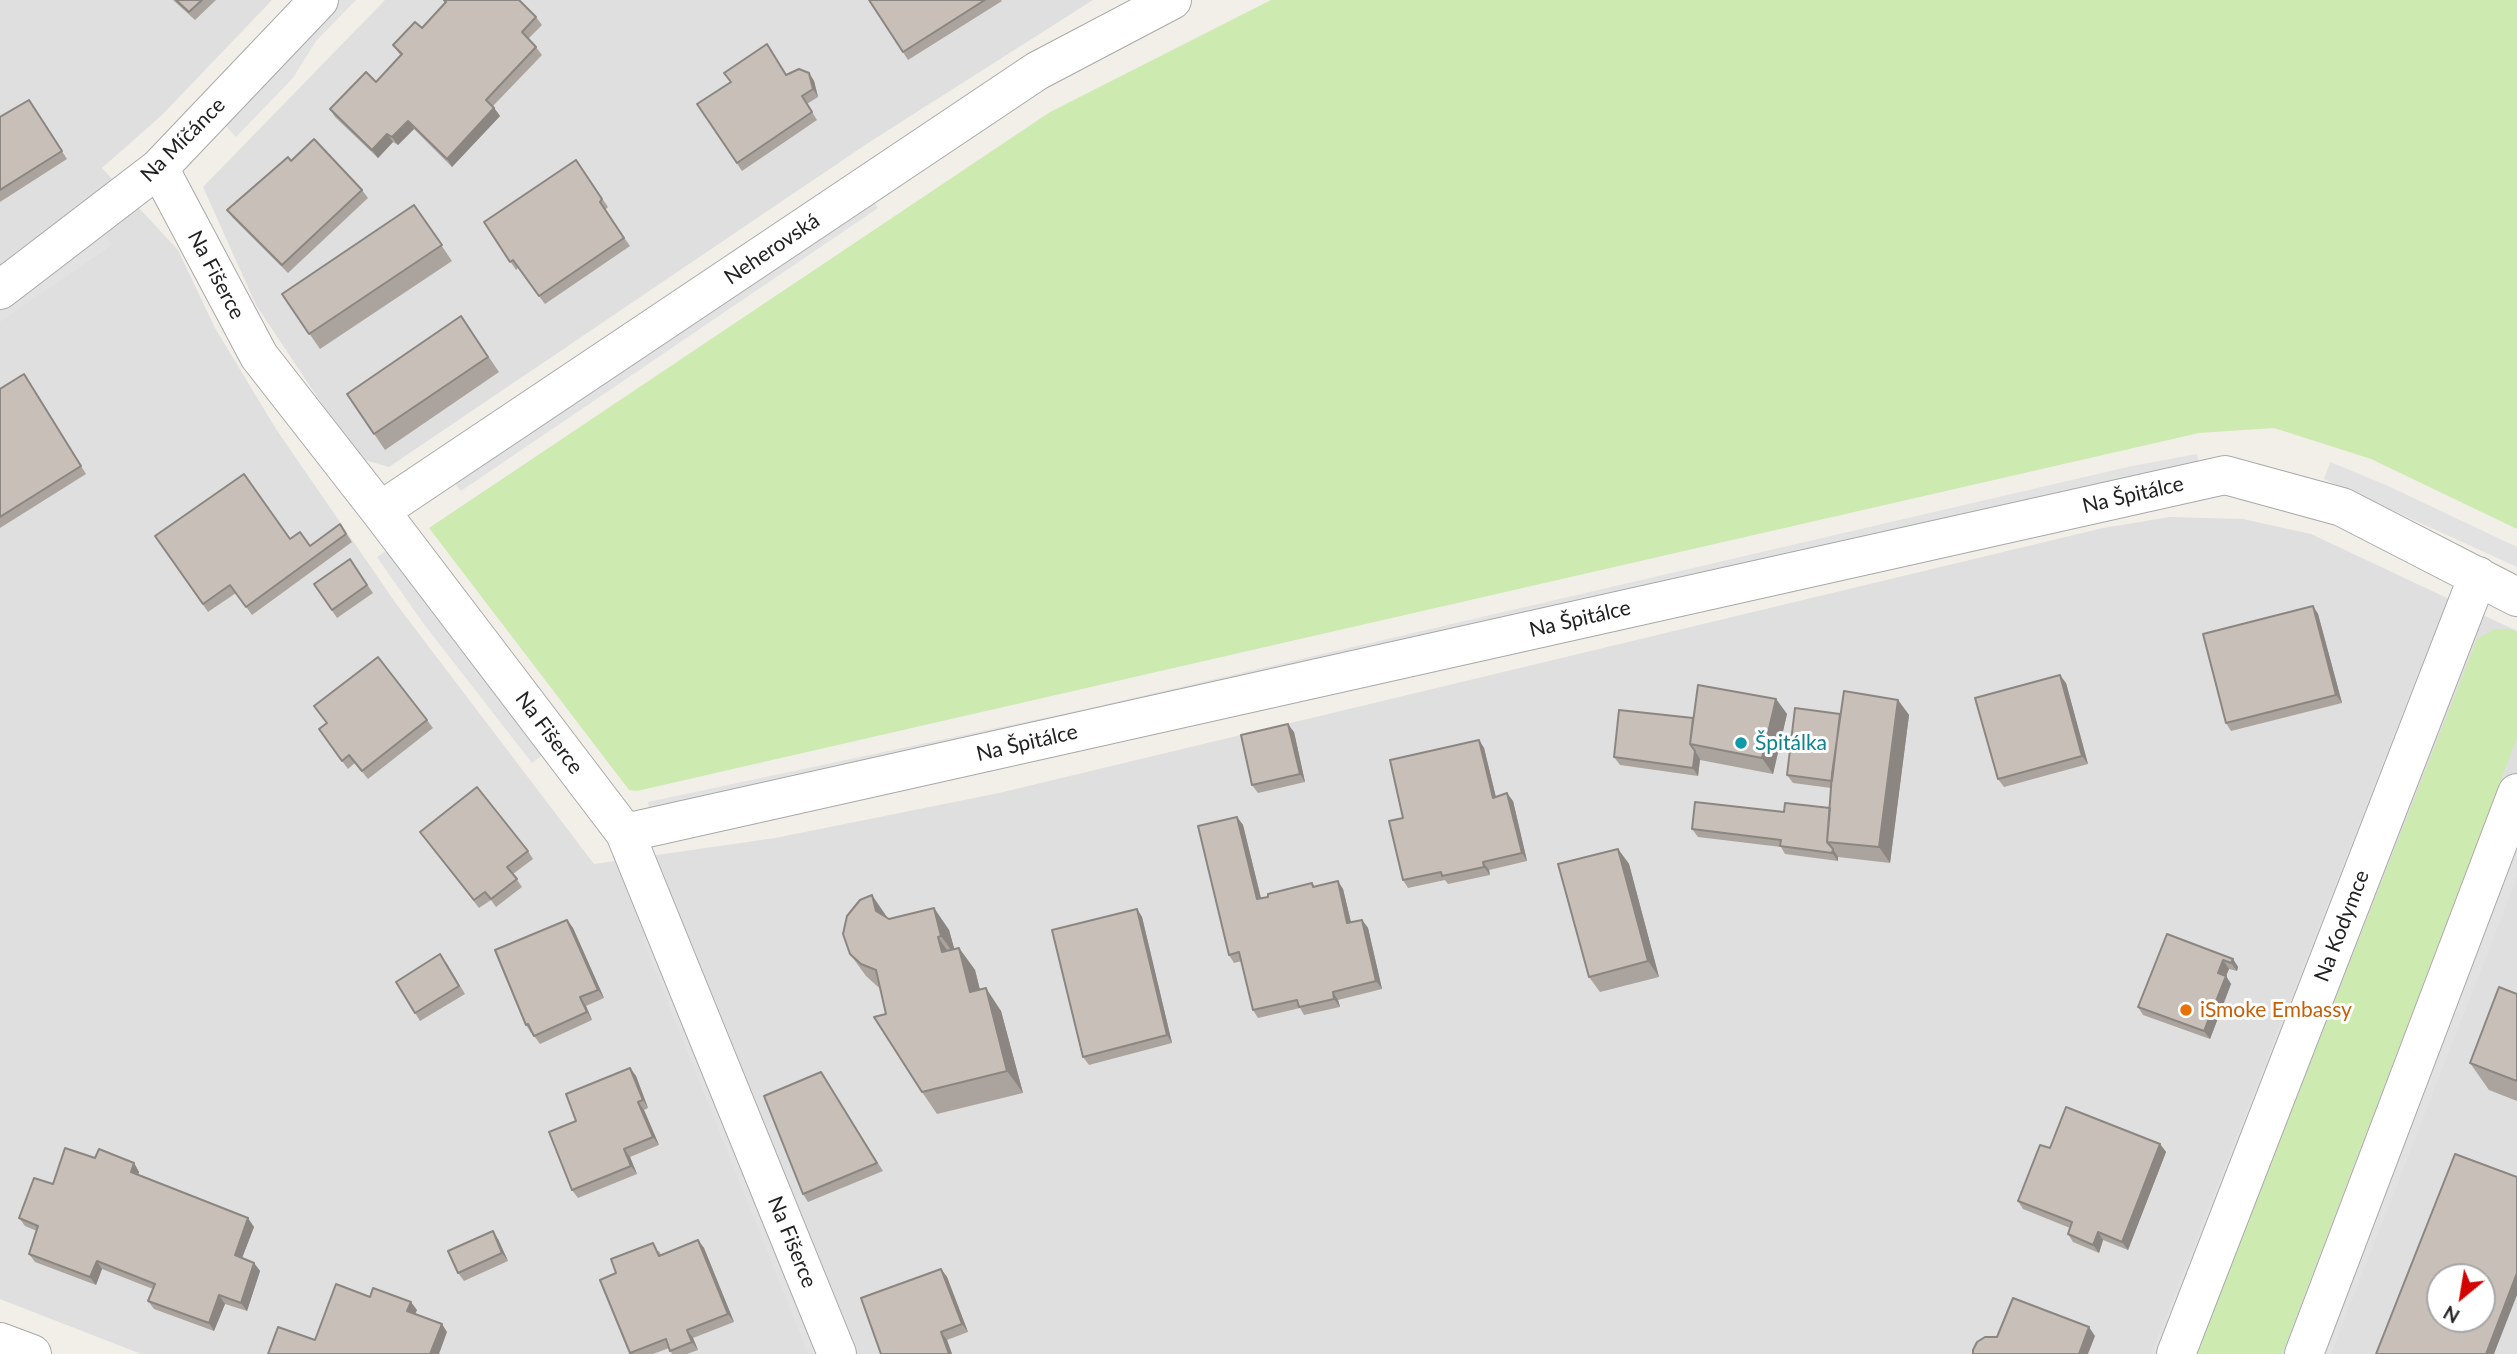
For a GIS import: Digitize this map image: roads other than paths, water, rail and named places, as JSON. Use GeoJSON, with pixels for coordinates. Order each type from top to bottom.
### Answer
{"type":"FeatureCollection","features":[{"type":"Feature","properties":{"kind":"street","name":"Na Míčánce"},"geometry":{"type":"LineString","coordinates":[[0,290],[159,168],[318,0]]}},
{"type":"Feature","properties":{"kind":"street","name":"Neherovská"},"geometry":{"type":"LineString","coordinates":[[380,511],[1037,71],[1172,0]]}},
{"type":"Feature","properties":{"kind":"street","name":"Na Fišerce"},"geometry":{"type":"LineString","coordinates":[[159,168],[259,356],[625,833],[837,1354]]}},
{"type":"Feature","properties":{"kind":"street","name":"Na Špitálce"},"geometry":{"type":"LineString","coordinates":[[625,833],[2225,475],[2342,507],[2517,597]]}},
{"type":"Feature","properties":{"kind":"street","name":"Na Kodymce"},"geometry":{"type":"LineString","coordinates":[[2176,1354],[2478,576]]}},
{"type":"Feature","properties":{"kind":"street"},"geometry":{"type":"LineString","coordinates":[[2304,1354],[2517,793]]}},
{"type":"Feature","properties":{"kind":"street"},"geometry":{"type":"LineString","coordinates":[[0,1342],[32,1354]]}},
{"type":"Feature","properties":{"kind":"place","name":"Špitálka"},"geometry":{"type":"Point","coordinates":[1741,743]}},
{"type":"Feature","properties":{"kind":"place","name":"iSmoke Embassy"},"geometry":{"type":"Point","coordinates":[2186,1010]}}]}
